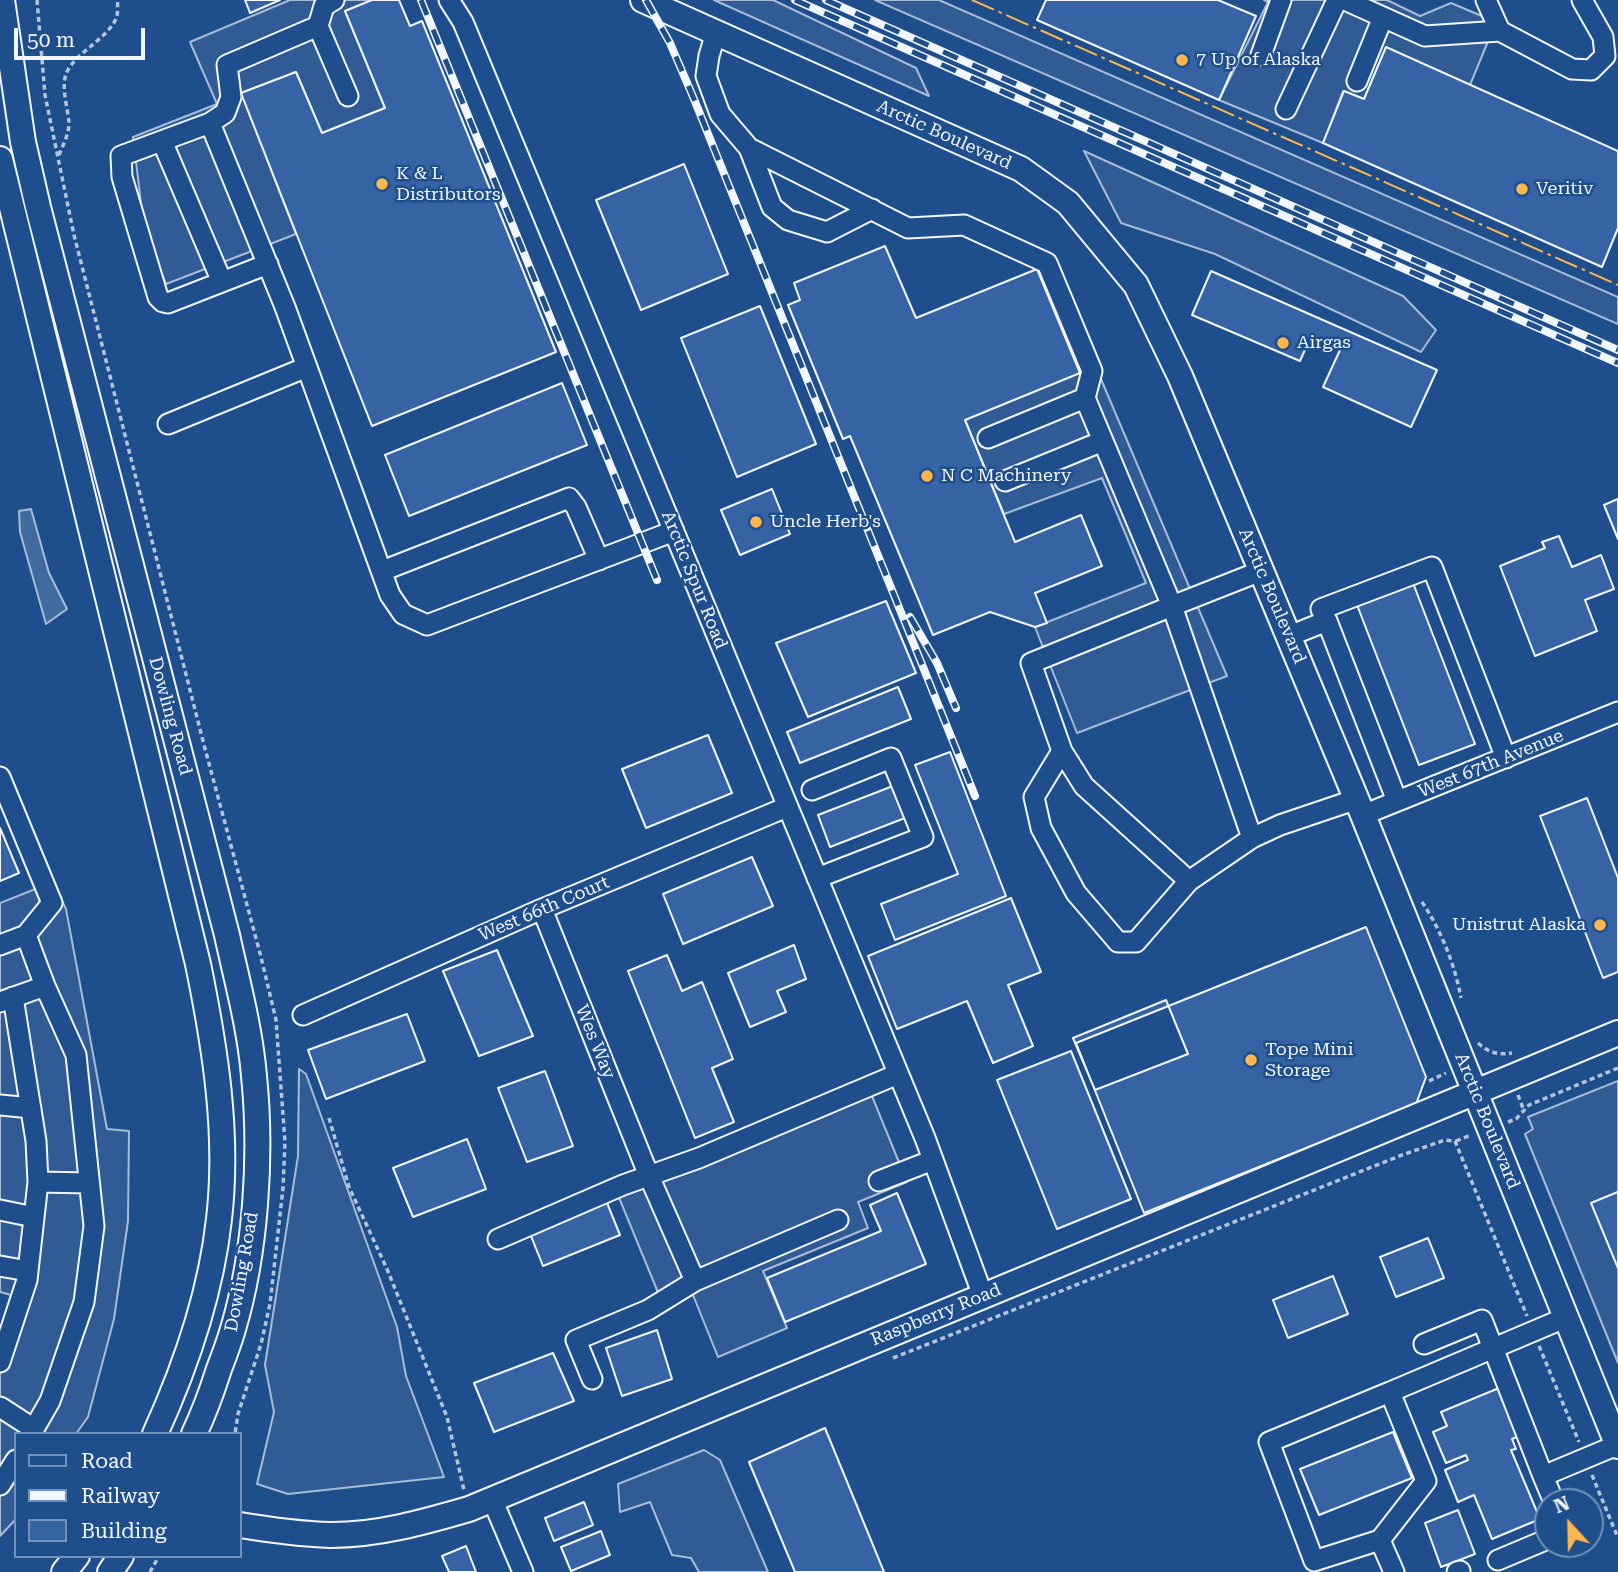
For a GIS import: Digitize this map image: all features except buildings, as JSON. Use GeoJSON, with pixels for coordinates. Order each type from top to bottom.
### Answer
{"type":"FeatureCollection","features":[{"type":"Feature","properties":{"kind":"main road","name":"Dowling Road"},"geometry":{"type":"LineString","coordinates":[[2,0],[23,142],[227,935],[244,1011],[254,1075],[256,1195],[245,1279],[234,1328],[195,1432]]}},
{"type":"Feature","properties":{"kind":"main road","name":"Arctic Boulevard"},"geometry":{"type":"LineString","coordinates":[[643,0],[1021,169],[1068,203],[1136,285],[1180,376],[1289,636],[1618,1445]]}},
{"type":"Feature","properties":{"kind":"main road","name":"Dowling Road"},"geometry":{"type":"LineString","coordinates":[[0,159],[192,938],[211,1027],[219,1092],[222,1166],[219,1220],[209,1280],[183,1367],[156,1432]]}},
{"type":"Feature","properties":{"kind":"main road","name":"Raspberry Road"},"geometry":{"type":"LineString","coordinates":[[242,1525],[332,1535],[363,1533],[415,1524],[469,1509],[1618,1033]]}},
{"type":"Feature","properties":{"kind":"street"},"geometry":{"type":"LineString","coordinates":[[334,0],[324,6],[318,26],[348,96]]}},
{"type":"Feature","properties":{"kind":"street","name":"Arctic Spur Road"},"geometry":{"type":"LineString","coordinates":[[449,0],[463,22],[925,1138],[983,1296]]}},
{"type":"Feature","properties":{"kind":"street","name":"Arctic Spur Road"},"geometry":{"type":"LineString","coordinates":[[461,0],[463,22]]}},
{"type":"Feature","properties":{"kind":"street"},"geometry":{"type":"LineString","coordinates":[[1261,55],[1282,0]]}},
{"type":"Feature","properties":{"kind":"street"},"geometry":{"type":"LineString","coordinates":[[1286,109],[1337,0]]}},
{"type":"Feature","properties":{"kind":"street"},"geometry":{"type":"LineString","coordinates":[[1345,0],[1425,36],[1500,31],[1572,69],[1591,70],[1605,56],[1603,37],[1582,0]]}},
{"type":"Feature","properties":{"kind":"street"},"geometry":{"type":"LineString","coordinates":[[1486,0],[1500,31]]}},
{"type":"Feature","properties":{"kind":"street"},"geometry":{"type":"LineString","coordinates":[[1357,81],[1383,18]]}},
{"type":"Feature","properties":{"kind":"street"},"geometry":{"type":"LineString","coordinates":[[268,264],[168,303],[163,302],[158,297],[122,177],[121,156],[210,123],[225,113],[231,97],[227,65],[318,26]]}},
{"type":"Feature","properties":{"kind":"street"},"geometry":{"type":"LineString","coordinates":[[716,32],[706,76],[720,114],[749,148],[772,207],[788,220],[827,232],[872,209]]}},
{"type":"Feature","properties":{"kind":"street"},"geometry":{"type":"LineString","coordinates":[[210,123],[268,264],[390,595],[403,614],[427,625],[674,531]]}},
{"type":"Feature","properties":{"kind":"street"},"geometry":{"type":"LineString","coordinates":[[162,141],[222,282]]}},
{"type":"Feature","properties":{"kind":"street"},"geometry":{"type":"LineString","coordinates":[[749,148],[908,228],[964,225],[1047,263],[1092,371],[1085,398],[1172,606],[1252,838]]}},
{"type":"Feature","properties":{"kind":"street"},"geometry":{"type":"LineString","coordinates":[[168,424],[307,367]]}},
{"type":"Feature","properties":{"kind":"street"},"geometry":{"type":"LineString","coordinates":[[988,438],[1085,398]]}},
{"type":"Feature","properties":{"kind":"street"},"geometry":{"type":"LineString","coordinates":[[1005,481],[1103,441]]}},
{"type":"Feature","properties":{"kind":"street"},"geometry":{"type":"LineString","coordinates":[[382,571],[569,498],[576,507],[598,560]]}},
{"type":"Feature","properties":{"kind":"street"},"geometry":{"type":"LineString","coordinates":[[1397,801],[1321,609],[1432,567],[1506,758]]}},
{"type":"Feature","properties":{"kind":"street"},"geometry":{"type":"LineString","coordinates":[[1189,881],[1084,786],[1062,751],[1031,663],[1261,571]]}},
{"type":"Feature","properties":{"kind":"street"},"geometry":{"type":"LineString","coordinates":[[1289,636],[1327,621]]}},
{"type":"Feature","properties":{"kind":"street","name":"West 67th Avenue"},"geometry":{"type":"LineString","coordinates":[[1062,751],[1034,797],[1041,828],[1076,893],[1118,942],[1136,942],[1189,881],[1252,838],[1280,825],[1397,801],[1618,712]]}},
{"type":"Feature","properties":{"kind":"street"},"geometry":{"type":"LineString","coordinates":[[812,790],[891,758],[923,837],[817,878]]}},
{"type":"Feature","properties":{"kind":"street"},"geometry":{"type":"LineString","coordinates":[[0,777],[52,903],[26,934],[0,945]]}},
{"type":"Feature","properties":{"kind":"street","name":"West 66th Court"},"geometry":{"type":"LineString","coordinates":[[303,1015],[542,909],[787,807]]}},
{"type":"Feature","properties":{"kind":"street","name":"Wes Way"},"geometry":{"type":"LineString","coordinates":[[542,909],[649,1175],[695,1281]]}},
{"type":"Feature","properties":{"kind":"street"},"geometry":{"type":"LineString","coordinates":[[0,1407],[33,1431],[50,1401],[84,1302],[94,1226],[75,1055],[26,934]]}},
{"type":"Feature","properties":{"kind":"street"},"geometry":{"type":"LineString","coordinates":[[0,1362],[27,1280],[38,1182],[31,1108],[6,1000],[45,986]]}},
{"type":"Feature","properties":{"kind":"street"},"geometry":{"type":"LineString","coordinates":[[498,1239],[898,1074]]}},
{"type":"Feature","properties":{"kind":"street"},"geometry":{"type":"LineString","coordinates":[[0,1105],[31,1108]]}},
{"type":"Feature","properties":{"kind":"street"},"geometry":{"type":"LineString","coordinates":[[879,1181],[933,1160]]}},
{"type":"Feature","properties":{"kind":"street"},"geometry":{"type":"LineString","coordinates":[[38,1182],[89,1183]]}},
{"type":"Feature","properties":{"kind":"street"},"geometry":{"type":"LineString","coordinates":[[0,1210],[34,1217]]}},
{"type":"Feature","properties":{"kind":"street"},"geometry":{"type":"LineString","coordinates":[[592,1379],[576,1340],[648,1310],[695,1281],[838,1220]]}},
{"type":"Feature","properties":{"kind":"street"},"geometry":{"type":"LineString","coordinates":[[0,1266],[28,1271]]}},
{"type":"Feature","properties":{"kind":"street"},"geometry":{"type":"LineString","coordinates":[[1390,1392],[1426,1481],[1380,1540],[1312,1567],[1269,1442],[1567,1317]]}},
{"type":"Feature","properties":{"kind":"street"},"geometry":{"type":"LineString","coordinates":[[1424,1344],[1482,1320],[1549,1488]]}},
{"type":"Feature","properties":{"kind":"street"},"geometry":{"type":"LineString","coordinates":[[1544,1476],[1618,1445]]}},
{"type":"Feature","properties":{"kind":"street"},"geometry":{"type":"LineString","coordinates":[[0,1485],[14,1463]]}},
{"type":"Feature","properties":{"kind":"street"},"geometry":{"type":"LineString","coordinates":[[492,1499],[523,1572]]}},
{"type":"Feature","properties":{"kind":"street"},"geometry":{"type":"LineString","coordinates":[[1380,1540],[1394,1572]]}},
{"type":"Feature","properties":{"kind":"street"},"geometry":{"type":"LineString","coordinates":[[1498,1560],[1534,1545]]}},
{"type":"Feature","properties":{"kind":"path"},"geometry":{"type":"LineString","coordinates":[[58,156],[69,126],[66,74],[117,17],[118,0]]}},
{"type":"Feature","properties":{"kind":"path"},"geometry":{"type":"LineString","coordinates":[[1418,896],[1433,918],[1457,977],[1461,1002]]}},
{"type":"Feature","properties":{"kind":"path"},"geometry":{"type":"LineString","coordinates":[[1472,1038],[1486,1051],[1501,1054],[1518,1052]]}},
{"type":"Feature","properties":{"kind":"path"},"geometry":{"type":"LineString","coordinates":[[1516,1119],[1529,1105],[1618,1068]]}},
{"type":"Feature","properties":{"kind":"path"},"geometry":{"type":"LineString","coordinates":[[328,1118],[349,1187],[387,1269],[447,1417],[469,1509]]}},
{"type":"Feature","properties":{"kind":"path"},"geometry":{"type":"LineString","coordinates":[[894,1358],[1402,1155],[1445,1140],[1455,1141],[1618,1538]]}},
{"type":"Feature","properties":{"kind":"shaded area"},"geometry":{"type":"Polygon","coordinates":[[[290,0],[372,0],[345,11],[385,108],[322,133],[296,72],[241,93],[296,234],[166,284],[144,228],[133,137],[217,104],[190,42],[290,0]]]}},
{"type":"Feature","properties":{"kind":"shaded area"},"geometry":{"type":"Polygon","coordinates":[[[714,0],[773,0],[916,68],[929,96],[714,0]]]}},
{"type":"Feature","properties":{"kind":"shaded area"},"geometry":{"type":"Polygon","coordinates":[[[875,0],[939,0],[1618,297],[1618,324],[875,0]]]}},
{"type":"Feature","properties":{"kind":"shaded area"},"geometry":{"type":"Polygon","coordinates":[[[1264,0],[1387,0],[1420,16],[1451,3],[1496,22],[1470,85],[1386,48],[1364,99],[1343,91],[1323,143],[1219,100],[1268,2],[1264,0]]]}},
{"type":"Feature","properties":{"kind":"shaded area"},"geometry":{"type":"Polygon","coordinates":[[[1084,151],[1403,296],[1436,330],[1421,352],[1215,254],[1121,223],[1084,151]]]}},
{"type":"Feature","properties":{"kind":"shaded area"},"geometry":{"type":"Polygon","coordinates":[[[1095,365],[1227,676],[1077,733],[1035,627],[1146,583],[1102,478],[1004,514],[965,420],[1095,365]]]}},
{"type":"Feature","properties":{"kind":"shaded area"},"geometry":{"type":"Polygon","coordinates":[[[31,509],[49,573],[67,609],[46,624],[20,532],[19,511],[31,509]]]}},
{"type":"Feature","properties":{"kind":"shaded area"},"geometry":{"type":"Polygon","coordinates":[[[53,882],[66,909],[107,1129],[129,1131],[128,1221],[114,1319],[88,1417],[77,1432],[14,1432],[14,1521],[0,1536],[0,1331],[11,1295],[0,1292],[0,903],[53,882]]]}},
{"type":"Feature","properties":{"kind":"shaded area"},"geometry":{"type":"Polygon","coordinates":[[[299,1069],[306,1074],[397,1327],[406,1376],[444,1477],[288,1494],[257,1484],[274,1412],[265,1365],[298,1156],[299,1069]]]}},
{"type":"Feature","properties":{"kind":"shaded area"},"geometry":{"type":"Polygon","coordinates":[[[865,1079],[907,1182],[858,1202],[868,1228],[763,1271],[787,1328],[718,1357],[693,1295],[664,1307],[613,1183],[865,1079]]]}},
{"type":"Feature","properties":{"kind":"shaded area"},"geometry":{"type":"Polygon","coordinates":[[[1618,1081],[1618,1192],[1592,1203],[1618,1268],[1618,1363],[1525,1134],[1533,1129],[1528,1117],[1618,1081]]]}},
{"type":"Feature","properties":{"kind":"shaded area"},"geometry":{"type":"Polygon","coordinates":[[[704,1450],[720,1460],[768,1572],[699,1572],[691,1558],[672,1555],[650,1502],[620,1512],[618,1484],[704,1450]]]}},
{"type":"Feature","properties":{"kind":"railway"},"geometry":{"type":"LineString","coordinates":[[421,0],[657,580]]}},
{"type":"Feature","properties":{"kind":"railway"},"geometry":{"type":"LineString","coordinates":[[646,0],[670,43],[694,99],[975,796]]}},
{"type":"Feature","properties":{"kind":"railway"},"geometry":{"type":"LineString","coordinates":[[795,0],[1618,363]]}},
{"type":"Feature","properties":{"kind":"railway"},"geometry":{"type":"LineString","coordinates":[[826,0],[1618,350]]}},
{"type":"Feature","properties":{"kind":"railway"},"geometry":{"type":"LineString","coordinates":[[910,617],[937,663],[956,708]]}},
{"type":"Feature","properties":{"kind":"power"},"geometry":{"type":"LineString","coordinates":[[972,0],[1618,285]]}},
{"type":"Feature","properties":{"kind":"place","name":"7 Up of Alaska"},"geometry":{"type":"Point","coordinates":[1182,60]}},
{"type":"Feature","properties":{"kind":"place","name":"K & L Distributors"},"geometry":{"type":"Point","coordinates":[382,184]}},
{"type":"Feature","properties":{"kind":"place","name":"Veritiv"},"geometry":{"type":"Point","coordinates":[1522,189]}},
{"type":"Feature","properties":{"kind":"place","name":"Airgas"},"geometry":{"type":"Point","coordinates":[1283,343]}},
{"type":"Feature","properties":{"kind":"place","name":"N C Machinery"},"geometry":{"type":"Point","coordinates":[927,476]}},
{"type":"Feature","properties":{"kind":"place","name":"Uncle Herb's"},"geometry":{"type":"Point","coordinates":[756,522]}},
{"type":"Feature","properties":{"kind":"place","name":"Unistrut Alaska"},"geometry":{"type":"Point","coordinates":[1600,925]}},
{"type":"Feature","properties":{"kind":"place","name":"Tope Mini Storage"},"geometry":{"type":"Point","coordinates":[1251,1060]}}]}
